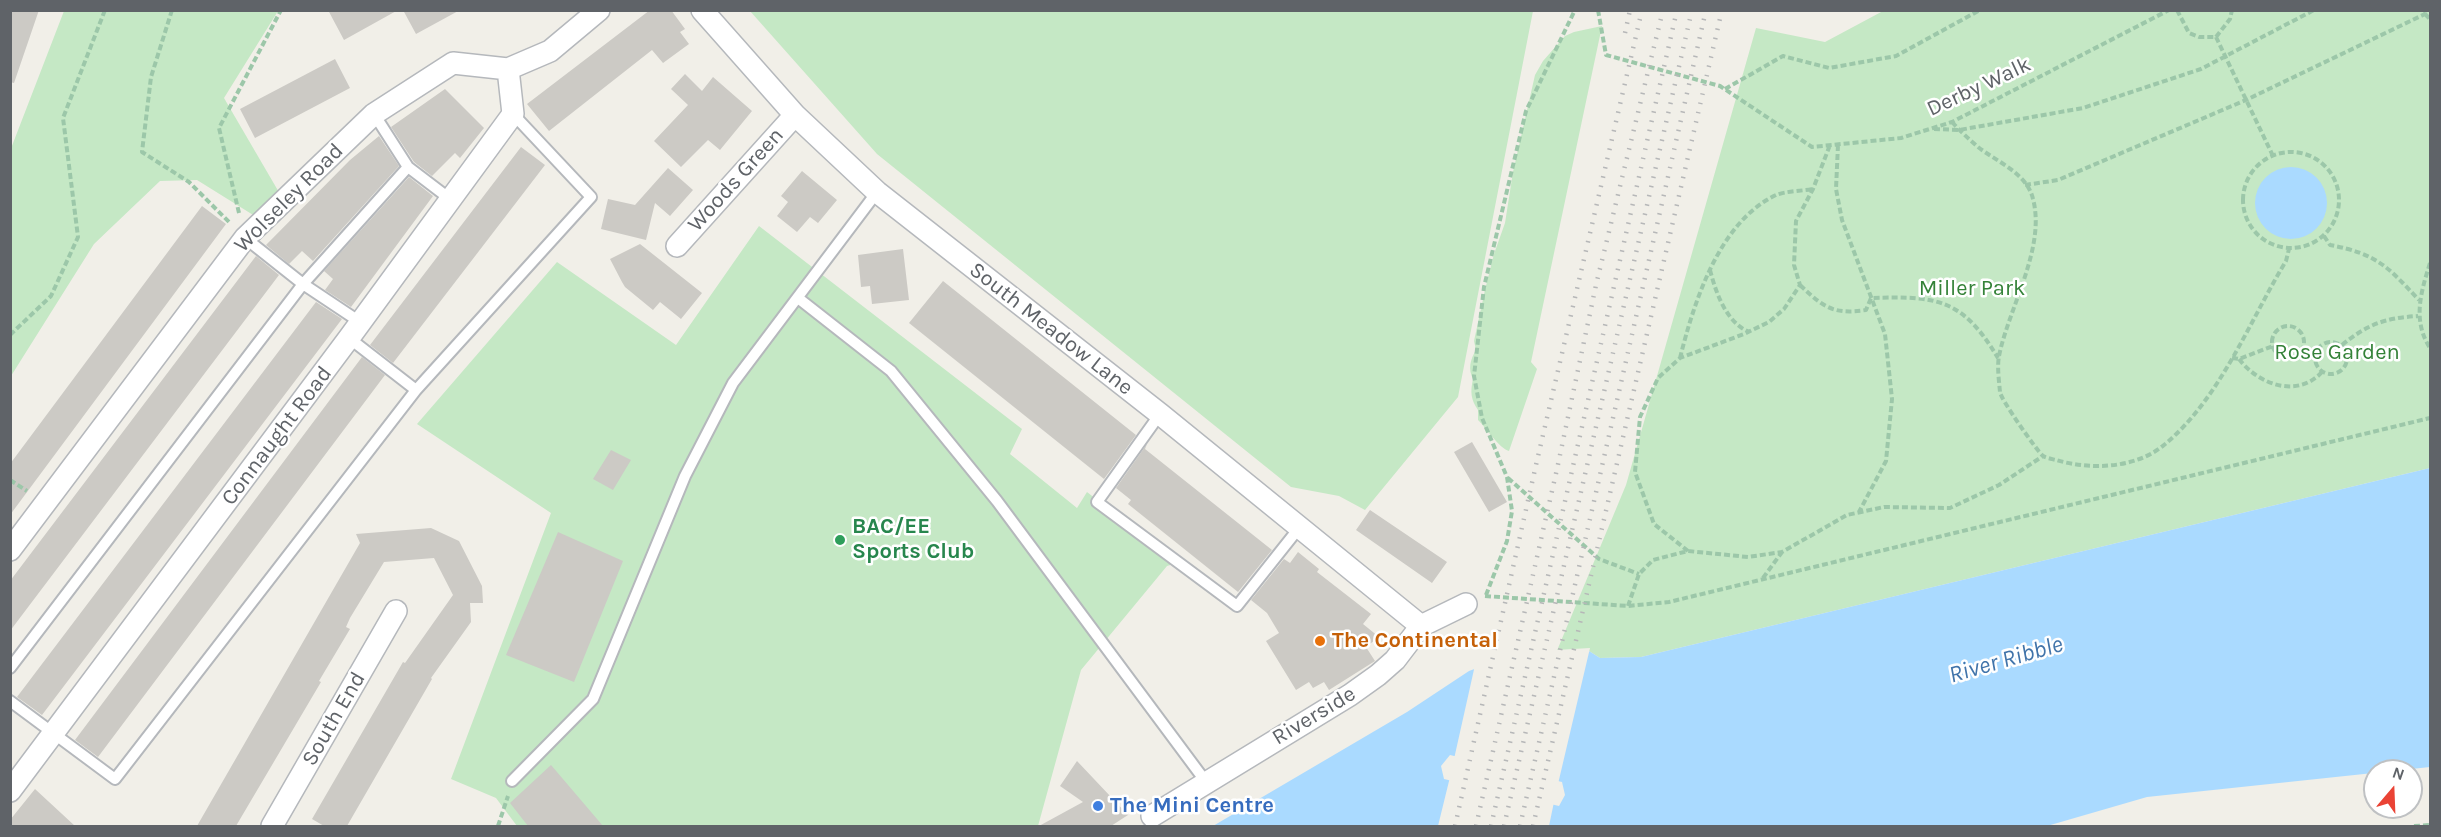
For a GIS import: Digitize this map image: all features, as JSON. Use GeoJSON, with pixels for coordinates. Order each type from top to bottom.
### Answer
{"type":"FeatureCollection","features":[{"type":"Feature","properties":{"kind":"street","name":"Wolseley Road"},"geometry":{"type":"LineString","coordinates":[[10,550],[245,237],[374,114],[453,63],[508,69],[550,51],[599,10]]}},
{"type":"Feature","properties":{"kind":"street","name":"South Meadow Lane"},"geometry":{"type":"LineString","coordinates":[[702,10],[795,115],[877,192],[1160,414],[1421,626]]}},
{"type":"Feature","properties":{"kind":"street"},"geometry":{"type":"LineString","coordinates":[[508,69],[513,114]]}},
{"type":"Feature","properties":{"kind":"street","name":"Connaught Road"},"geometry":{"type":"LineString","coordinates":[[10,791],[55,734],[513,114]]}},
{"type":"Feature","properties":{"kind":"street","name":"Woods Green"},"geometry":{"type":"LineString","coordinates":[[677,246],[795,115]]}},
{"type":"Feature","properties":{"kind":"street","name":"Riverside"},"geometry":{"type":"LineString","coordinates":[[1152,816],[1369,682],[1395,660],[1421,626],[1466,604]]}},
{"type":"Feature","properties":{"kind":"street","name":"South End"},"geometry":{"type":"LineString","coordinates":[[272,826],[396,611]]}},
{"type":"Feature","properties":{"kind":"lane"},"geometry":{"type":"LineString","coordinates":[[374,114],[408,167],[450,200]]}},
{"type":"Feature","properties":{"kind":"lane"},"geometry":{"type":"LineString","coordinates":[[10,701],[115,779],[416,390],[591,197],[513,114]]}},
{"type":"Feature","properties":{"kind":"lane"},"geometry":{"type":"LineString","coordinates":[[10,668],[303,284],[408,167]]}},
{"type":"Feature","properties":{"kind":"lane"},"geometry":{"type":"LineString","coordinates":[[512,781],[593,699],[685,476],[733,382],[877,192]]}},
{"type":"Feature","properties":{"kind":"lane"},"geometry":{"type":"LineString","coordinates":[[245,237],[303,284],[416,390]]}},
{"type":"Feature","properties":{"kind":"lane"},"geometry":{"type":"LineString","coordinates":[[798,298],[891,371],[997,501],[1206,782]]}},
{"type":"Feature","properties":{"kind":"lane"},"geometry":{"type":"LineString","coordinates":[[1160,414],[1097,502],[1237,606],[1299,528]]}},
{"type":"Feature","properties":{"kind":"path"},"geometry":{"type":"LineString","coordinates":[[10,334],[51,296],[78,237],[63,118],[105,10]]}},
{"type":"Feature","properties":{"kind":"path"},"geometry":{"type":"LineString","coordinates":[[172,10],[151,78],[142,152],[189,182],[245,237]]}},
{"type":"Feature","properties":{"kind":"path"},"geometry":{"type":"LineString","coordinates":[[245,237],[219,128],[281,10]]}},
{"type":"Feature","properties":{"kind":"path"},"geometry":{"type":"LineString","coordinates":[[1575,10],[1526,111],[1484,288],[1474,376],[1482,418],[1507,477],[1512,511],[1507,541],[1486,595],[1628,606],[1669,602],[2430,418]]}},
{"type":"Feature","properties":{"kind":"path","name":"Derby Walk"},"geometry":{"type":"LineString","coordinates":[[1598,10],[1606,55],[1720,86],[1812,147],[1901,138],[1952,122],[2169,10]]}},
{"type":"Feature","properties":{"kind":"path"},"geometry":{"type":"LineString","coordinates":[[1725,90],[1783,56],[1829,68],[1896,56],[1980,10]]}},
{"type":"Feature","properties":{"kind":"path"},"geometry":{"type":"LineString","coordinates":[[2178,10],[2189,33],[2199,37],[2216,37]]}},
{"type":"Feature","properties":{"kind":"path"},"geometry":{"type":"LineString","coordinates":[[2216,37],[2230,19],[2232,10]]}},
{"type":"Feature","properties":{"kind":"path"},"geometry":{"type":"LineString","coordinates":[[1930,129],[1959,130],[2083,108],[2201,69],[2314,10]]}},
{"type":"Feature","properties":{"kind":"path"},"geometry":{"type":"LineString","coordinates":[[2025,184],[2058,180],[2246,100],[2426,12],[2430,19]]}},
{"type":"Feature","properties":{"kind":"path"},"geometry":{"type":"LineString","coordinates":[[2216,37],[2273,156]]}},
{"type":"Feature","properties":{"kind":"path"},"geometry":{"type":"LineString","coordinates":[[1952,122],[1979,148],[2019,175],[2032,195],[2037,217],[2034,249],[2013,305],[1998,358],[2000,396],[2043,456],[2065,462],[2097,466],[2130,462],[2163,447],[2189,421],[2232,358],[2286,261],[2289,249]]}},
{"type":"Feature","properties":{"kind":"path"},"geometry":{"type":"LineString","coordinates":[[1838,145],[1836,189],[1842,220],[1885,334],[1892,399],[1886,461],[1859,513]]}},
{"type":"Feature","properties":{"kind":"path"},"geometry":{"type":"LineString","coordinates":[[1830,146],[1814,189],[1804,203],[1796,221],[1794,265],[1800,285],[1821,306],[1850,312],[1866,310],[1871,298]]}},
{"type":"Feature","properties":{"kind":"path"},"geometry":{"type":"LineString","coordinates":[[2289,152],[2304,154],[2320,161],[2331,173],[2338,186],[2340,203],[2336,220],[2324,236],[2310,245],[2289,249],[2273,245],[2259,236],[2249,222],[2243,205],[2245,189],[2252,173],[2261,163],[2273,156],[2289,152]]}},
{"type":"Feature","properties":{"kind":"path"},"geometry":{"type":"LineString","coordinates":[[1680,358],[1690,320],[1710,270],[1732,233],[1747,216],[1777,195],[1814,189]]}},
{"type":"Feature","properties":{"kind":"path"},"geometry":{"type":"LineString","coordinates":[[2324,236],[2330,245],[2363,254],[2388,267],[2419,300]]}},
{"type":"Feature","properties":{"kind":"path"},"geometry":{"type":"LineString","coordinates":[[2430,263],[2419,300],[2418,316],[2430,348]]}},
{"type":"Feature","properties":{"kind":"path"},"geometry":{"type":"LineString","coordinates":[[1710,270],[1716,295],[1740,328],[1749,332]]}},
{"type":"Feature","properties":{"kind":"path"},"geometry":{"type":"LineString","coordinates":[[1688,551],[1654,524],[1635,472],[1640,417],[1658,378],[1680,358],[1769,322],[1784,309],[1800,285]]}},
{"type":"Feature","properties":{"kind":"path"},"geometry":{"type":"LineString","coordinates":[[1871,298],[1901,297],[1933,300],[1961,312],[1982,331],[1998,358]]}},
{"type":"Feature","properties":{"kind":"path"},"geometry":{"type":"LineString","coordinates":[[2342,345],[2374,323],[2392,318],[2418,316]]}},
{"type":"Feature","properties":{"kind":"path"},"geometry":{"type":"LineString","coordinates":[[2284,326],[2300,330],[2304,339],[2301,351],[2292,357],[2282,356],[2274,346],[2273,337],[2284,326]]}},
{"type":"Feature","properties":{"kind":"path"},"geometry":{"type":"LineString","coordinates":[[2329,342],[2342,345],[2346,352],[2345,366],[2334,374],[2323,371],[2315,359],[2317,349],[2329,342]]}},
{"type":"Feature","properties":{"kind":"path"},"geometry":{"type":"LineString","coordinates":[[2232,358],[2240,359],[2274,346]]}},
{"type":"Feature","properties":{"kind":"path"},"geometry":{"type":"LineString","coordinates":[[2240,359],[2249,372],[2276,386],[2299,385],[2318,377],[2323,371]]}},
{"type":"Feature","properties":{"kind":"path"},"geometry":{"type":"LineString","coordinates":[[1628,606],[1639,574],[1653,560],[1688,551],[1748,557],[1782,552],[1847,515],[1884,507],[1950,508],[2000,485],[2043,456]]}},
{"type":"Feature","properties":{"kind":"path"},"geometry":{"type":"LineString","coordinates":[[1507,477],[1599,559],[1639,574]]}},
{"type":"Feature","properties":{"kind":"path"},"geometry":{"type":"LineString","coordinates":[[1762,579],[1782,552]]}},
{"type":"Feature","properties":{"kind":"path"},"geometry":{"type":"LineString","coordinates":[[498,826],[512,781]]}},
{"type":"Feature","properties":{"kind":"path"},"geometry":{"type":"LineString","coordinates":[[2414,826],[2430,825]]}},
{"type":"Feature","properties":{"kind":"green space"},"geometry":{"type":"Polygon","coordinates":[[[64,11],[278,11],[224,98],[280,194],[258,218],[197,180],[160,181],[94,244],[11,376],[10,151],[64,11]]]}},
{"type":"Feature","properties":{"kind":"green space"},"geometry":{"type":"Polygon","coordinates":[[[750,11],[1533,11],[1458,397],[1365,510],[1339,496],[1291,487],[877,154],[750,11]]]}},
{"type":"Feature","properties":{"kind":"green space","name":"Miller Park"},"geometry":{"type":"Polygon","coordinates":[[[1883,11],[2430,11],[2430,468],[1641,657],[1600,658],[1589,651],[1556,653],[1626,485],[1756,28],[1825,42],[1883,11]]]}},
{"type":"Feature","properties":{"kind":"green space"},"geometry":{"type":"Polygon","coordinates":[[[1602,26],[1531,362],[1537,369],[1509,451],[1497,442],[1478,420],[1478,410],[1472,396],[1473,379],[1470,364],[1476,350],[1474,341],[1485,290],[1505,223],[1513,172],[1535,75],[1543,61],[1565,36],[1602,26]]]}},
{"type":"Feature","properties":{"kind":"green space","name":"BAC/EE Sports Club"},"geometry":{"type":"Polygon","coordinates":[[[759,226],[1022,429],[1010,454],[1077,508],[1087,492],[1177,563],[1167,566],[1081,670],[1038,826],[517,826],[496,798],[451,779],[551,513],[417,424],[557,262],[676,345],[759,226]]]}},
{"type":"Feature","properties":{"kind":"water"},"geometry":{"type":"Polygon","coordinates":[[[2291,167],[2311,173],[2321,183],[2327,203],[2321,223],[2311,233],[2291,239],[2271,233],[2261,223],[2255,203],[2261,183],[2271,173],[2291,167]]]}},
{"type":"Feature","properties":{"kind":"water","name":"River Ribble"},"geometry":{"type":"Polygon","coordinates":[[[2430,468],[2430,767],[2423,768],[2423,759],[2363,759],[2363,774],[2147,797],[2047,826],[1213,826],[1407,712],[1469,671],[1518,653],[1589,651],[1600,658],[1641,657],[2430,468]],[[1450,755],[1441,766],[1444,779],[1559,806],[1565,795],[1562,782],[1450,755]]]}},
{"type":"Feature","properties":{"kind":"pier"},"geometry":{"type":"Polygon","coordinates":[[[1590,648],[1558,784],[1454,759],[1475,665],[1517,650],[1590,648]]]}},
{"type":"Feature","properties":{"kind":"pier"},"geometry":{"type":"Polygon","coordinates":[[[1450,777],[1554,802],[1549,826],[1438,826],[1450,777]]]}},
{"type":"Feature","properties":{"kind":"building"},"geometry":{"type":"Polygon","coordinates":[[[10,10],[39,10],[14,83],[10,82],[10,10]]]}},
{"type":"Feature","properties":{"kind":"building"},"geometry":{"type":"Polygon","coordinates":[[[328,10],[398,10],[344,40],[328,10]]]}},
{"type":"Feature","properties":{"kind":"building"},"geometry":{"type":"Polygon","coordinates":[[[403,10],[460,10],[416,34],[403,10]]]}},
{"type":"Feature","properties":{"kind":"building"},"geometry":{"type":"Polygon","coordinates":[[[650,10],[671,10],[685,29],[680,32],[689,44],[663,63],[652,50],[549,131],[527,104],[650,10]]]}},
{"type":"Feature","properties":{"kind":"building"},"geometry":{"type":"Polygon","coordinates":[[[335,59],[350,88],[255,138],[240,109],[335,59]]]}},
{"type":"Feature","properties":{"kind":"building"},"geometry":{"type":"Polygon","coordinates":[[[685,74],[702,91],[713,77],[752,111],[720,150],[708,140],[681,167],[654,141],[688,105],[671,89],[685,74]]]}},
{"type":"Feature","properties":{"kind":"building"},"geometry":{"type":"Polygon","coordinates":[[[445,89],[484,128],[460,158],[455,153],[432,176],[414,162],[391,127],[445,89]]]}},
{"type":"Feature","properties":{"kind":"building"},"geometry":{"type":"Polygon","coordinates":[[[379,136],[399,166],[313,261],[302,251],[289,264],[266,245],[350,160],[379,136]]]}},
{"type":"Feature","properties":{"kind":"building"},"geometry":{"type":"Polygon","coordinates":[[[521,147],[545,165],[393,363],[370,345],[521,147]]]}},
{"type":"Feature","properties":{"kind":"building"},"geometry":{"type":"Polygon","coordinates":[[[668,168],[693,190],[670,216],[655,203],[646,240],[601,229],[608,199],[635,205],[668,168]]]}},
{"type":"Feature","properties":{"kind":"building"},"geometry":{"type":"Polygon","coordinates":[[[802,171],[837,200],[818,223],[810,217],[797,232],[777,216],[788,202],[781,196],[802,171]]]}},
{"type":"Feature","properties":{"kind":"building"},"geometry":{"type":"Polygon","coordinates":[[[409,177],[433,196],[351,307],[325,290],[333,279],[324,271],[409,177]]]}},
{"type":"Feature","properties":{"kind":"building"},"geometry":{"type":"Polygon","coordinates":[[[202,206],[226,224],[10,515],[10,464],[202,206]]]}},
{"type":"Feature","properties":{"kind":"building"},"geometry":{"type":"Polygon","coordinates":[[[640,244],[702,293],[681,319],[660,302],[653,310],[622,282],[610,259],[640,244]]]}},
{"type":"Feature","properties":{"kind":"building"},"geometry":{"type":"Polygon","coordinates":[[[903,249],[909,300],[872,304],[870,286],[861,287],[858,255],[903,249]]]}},
{"type":"Feature","properties":{"kind":"building"},"geometry":{"type":"Polygon","coordinates":[[[256,256],[279,275],[10,631],[10,581],[256,256]]]}},
{"type":"Feature","properties":{"kind":"building"},"geometry":{"type":"Polygon","coordinates":[[[943,281],[1136,435],[1104,479],[909,323],[943,281]]]}},
{"type":"Feature","properties":{"kind":"building"},"geometry":{"type":"Polygon","coordinates":[[[316,302],[342,319],[42,715],[17,697],[316,302]]]}},
{"type":"Feature","properties":{"kind":"building"},"geometry":{"type":"Polygon","coordinates":[[[362,357],[385,375],[98,757],[75,740],[362,357]]]}},
{"type":"Feature","properties":{"kind":"building"},"geometry":{"type":"Polygon","coordinates":[[[1472,442],[1507,502],[1489,512],[1454,452],[1472,442]]]}},
{"type":"Feature","properties":{"kind":"building"},"geometry":{"type":"Polygon","coordinates":[[[1147,444],[1145,449],[1272,550],[1238,592],[1128,504],[1131,500],[1116,488],[1147,444]]]}},
{"type":"Feature","properties":{"kind":"building"},"geometry":{"type":"Polygon","coordinates":[[[611,450],[631,460],[613,490],[593,479],[611,450]]]}},
{"type":"Feature","properties":{"kind":"building"},"geometry":{"type":"Polygon","coordinates":[[[1370,510],[1447,562],[1432,583],[1356,530],[1370,510]]]}},
{"type":"Feature","properties":{"kind":"building"},"geometry":{"type":"Polygon","coordinates":[[[431,528],[459,541],[482,586],[483,603],[470,603],[471,622],[431,678],[347,826],[324,826],[312,819],[403,662],[405,663],[453,595],[434,558],[384,562],[350,618],[346,627],[350,629],[319,681],[321,682],[236,826],[197,826],[360,543],[356,534],[431,528]]]}},
{"type":"Feature","properties":{"kind":"building"},"geometry":{"type":"Polygon","coordinates":[[[558,532],[623,561],[574,682],[506,655],[558,532]]]}},
{"type":"Feature","properties":{"kind":"building","name":"The Continental"},"geometry":{"type":"Polygon","coordinates":[[[1298,552],[1319,569],[1317,572],[1371,614],[1363,624],[1379,637],[1366,647],[1375,661],[1329,690],[1324,682],[1313,688],[1309,682],[1296,690],[1266,641],[1279,633],[1267,613],[1251,600],[1284,559],[1290,563],[1298,552]]]}},
{"type":"Feature","properties":{"kind":"building"},"geometry":{"type":"Polygon","coordinates":[[[1077,761],[1128,815],[1111,826],[1039,826],[1083,802],[1060,786],[1077,761]]]}},
{"type":"Feature","properties":{"kind":"building"},"geometry":{"type":"Polygon","coordinates":[[[551,765],[603,826],[528,826],[510,803],[551,765]]]}},
{"type":"Feature","properties":{"kind":"building"},"geometry":{"type":"Polygon","coordinates":[[[35,789],[75,826],[10,826],[10,820],[35,789]]]}},
{"type":"Feature","properties":{"kind":"railway"},"geometry":{"type":"LineString","coordinates":[[1625,33],[1630,10]]}},
{"type":"Feature","properties":{"kind":"railway"},"geometry":{"type":"LineString","coordinates":[[1455,826],[1642,10]]}},
{"type":"Feature","properties":{"kind":"railway"},"geometry":{"type":"LineString","coordinates":[[1476,826],[1596,285],[1663,10]]}},
{"type":"Feature","properties":{"kind":"railway"},"geometry":{"type":"LineString","coordinates":[[1491,826],[1677,10]]}},
{"type":"Feature","properties":{"kind":"railway"},"geometry":{"type":"LineString","coordinates":[[1504,826],[1692,10]]}},
{"type":"Feature","properties":{"kind":"railway"},"geometry":{"type":"LineString","coordinates":[[1520,826],[1706,10]]}},
{"type":"Feature","properties":{"kind":"railway"},"geometry":{"type":"LineString","coordinates":[[1533,826],[1722,10]]}},
{"type":"Feature","properties":{"kind":"place","name":"BAC/EE Sports Club"},"geometry":{"type":"Point","coordinates":[840,540]}},
{"type":"Feature","properties":{"kind":"place","name":"The Continental"},"geometry":{"type":"Point","coordinates":[1320,641]}},
{"type":"Feature","properties":{"kind":"place","name":"The Mini Centre"},"geometry":{"type":"Point","coordinates":[1098,806]}},
{"type":"Feature","properties":{"kind":"park label","name":"Rose Garden"},"geometry":{"type":"Point","coordinates":[2337,353]}}]}
